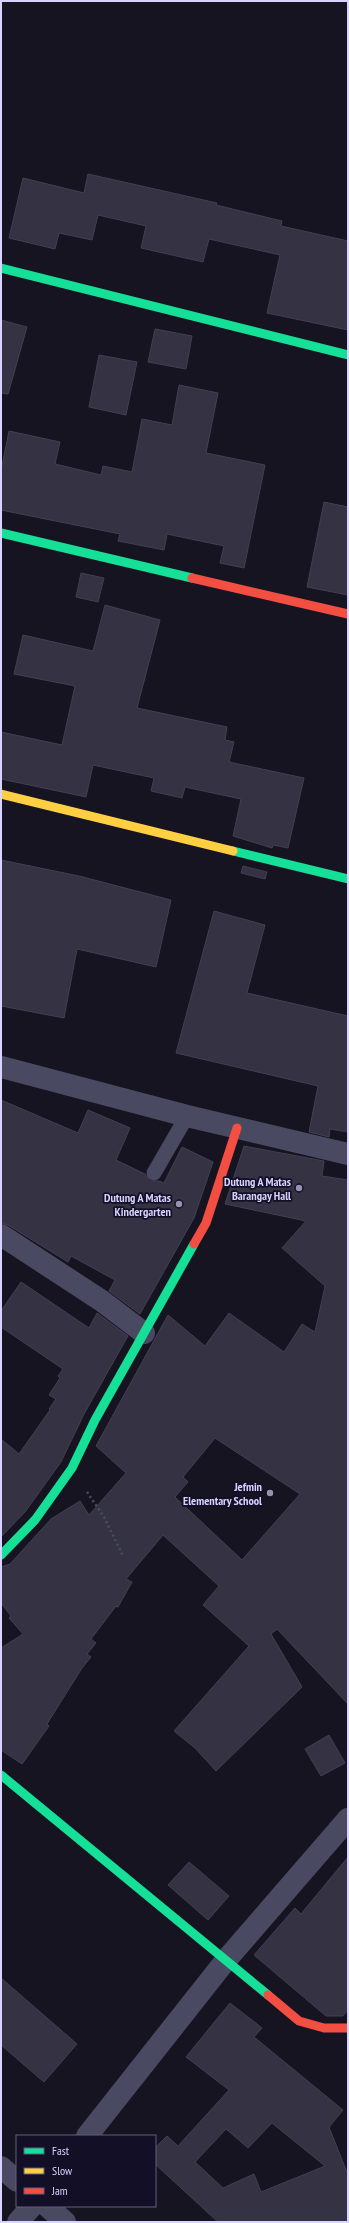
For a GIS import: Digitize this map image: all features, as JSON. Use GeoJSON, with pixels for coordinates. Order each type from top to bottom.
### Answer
{"type":"FeatureCollection","features":[{"type":"Feature","properties":{"kind":"street"},"geometry":{"type":"LineString","coordinates":[[1,268],[348,355]]}},
{"type":"Feature","properties":{"kind":"street"},"geometry":{"type":"LineString","coordinates":[[1,533],[348,614]]}},
{"type":"Feature","properties":{"kind":"street"},"geometry":{"type":"LineString","coordinates":[[1,794],[348,879]]}},
{"type":"Feature","properties":{"kind":"street"},"geometry":{"type":"LineString","coordinates":[[1,1067],[187,1116],[348,1154]]}},
{"type":"Feature","properties":{"kind":"street"},"geometry":{"type":"LineString","coordinates":[[1,1555],[35,1520],[72,1468],[95,1420],[206,1223],[237,1128]]}},
{"type":"Feature","properties":{"kind":"street"},"geometry":{"type":"LineString","coordinates":[[1,1235],[102,1301],[144,1333]]}},
{"type":"Feature","properties":{"kind":"street"},"geometry":{"type":"LineString","coordinates":[[1,1775],[299,2021],[324,2028],[348,2028]]}},
{"type":"Feature","properties":{"kind":"street"},"geometry":{"type":"LineString","coordinates":[[88,2135],[226,1960],[348,1819]]}},
{"type":"Feature","properties":{"kind":"street"},"geometry":{"type":"LineString","coordinates":[[1,2168],[16,2180]]}},
{"type":"Feature","properties":{"kind":"street"},"geometry":{"type":"LineString","coordinates":[[18,2222],[31,2207]]}},
{"type":"Feature","properties":{"kind":"street"},"geometry":{"type":"LineString","coordinates":[[48,2207],[65,2222]]}},
{"type":"Feature","properties":{"kind":"lane"},"geometry":{"type":"LineString","coordinates":[[154,1173],[187,1116]]}},
{"type":"Feature","properties":{"kind":"path"},"geometry":{"type":"LineString","coordinates":[[72,1468],[104,1517],[123,1556]]}},
{"type":"Feature","properties":{"kind":"building"},"geometry":{"type":"Polygon","coordinates":[[[88,174],[217,203],[216,205],[282,221],[281,226],[348,241],[348,330],[267,313],[280,255],[209,239],[203,262],[141,248],[146,226],[98,215],[92,240],[59,233],[55,249],[9,238],[23,178],[84,193],[88,174]]]}},
{"type":"Feature","properties":{"kind":"building"},"geometry":{"type":"Polygon","coordinates":[[[1,320],[27,327],[8,394],[1,393],[1,320]]]}},
{"type":"Feature","properties":{"kind":"building"},"geometry":{"type":"Polygon","coordinates":[[[155,329],[192,336],[186,369],[148,362],[155,329]]]}},
{"type":"Feature","properties":{"kind":"building"},"geometry":{"type":"Polygon","coordinates":[[[99,355],[137,362],[126,415],[89,407],[99,355]]]}},
{"type":"Feature","properties":{"kind":"building"},"geometry":{"type":"Polygon","coordinates":[[[179,385],[218,393],[206,453],[265,465],[244,568],[220,563],[224,546],[167,534],[164,550],[118,541],[120,534],[1,510],[1,471],[9,431],[60,442],[55,464],[101,475],[103,466],[132,472],[142,419],[172,425],[179,385]]]}},
{"type":"Feature","properties":{"kind":"building"},"geometry":{"type":"Polygon","coordinates":[[[324,502],[348,507],[348,595],[307,587],[324,502]]]}},
{"type":"Feature","properties":{"kind":"building"},"geometry":{"type":"Polygon","coordinates":[[[81,573],[104,578],[98,602],[76,597],[81,573]]]}},
{"type":"Feature","properties":{"kind":"building"},"geometry":{"type":"Polygon","coordinates":[[[105,605],[160,620],[137,708],[227,727],[225,740],[234,742],[229,762],[304,778],[288,848],[273,845],[272,848],[233,836],[241,799],[185,787],[182,798],[151,791],[154,778],[93,765],[86,797],[1,779],[1,732],[62,745],[75,686],[14,674],[23,635],[93,651],[105,605]]]}},
{"type":"Feature","properties":{"kind":"building"},"geometry":{"type":"Polygon","coordinates":[[[1,860],[79,876],[171,900],[156,967],[77,949],[64,1018],[1,1006],[1,860]]]}},
{"type":"Feature","properties":{"kind":"building"},"geometry":{"type":"Polygon","coordinates":[[[243,866],[267,872],[265,879],[241,873],[243,866]]]}},
{"type":"Feature","properties":{"kind":"building"},"geometry":{"type":"Polygon","coordinates":[[[214,911],[265,925],[247,993],[348,1016],[348,1132],[330,1129],[329,1137],[309,1132],[318,1086],[176,1053],[214,911]]]}},
{"type":"Feature","properties":{"kind":"building"},"geometry":{"type":"Polygon","coordinates":[[[1,1100],[78,1133],[88,1110],[130,1128],[116,1160],[145,1174],[150,1181],[159,1181],[164,1183],[182,1147],[213,1162],[194,1218],[140,1314],[109,1291],[115,1280],[71,1256],[68,1262],[8,1225],[1,1223],[1,1100]]]}},
{"type":"Feature","properties":{"kind":"building"},"geometry":{"type":"Polygon","coordinates":[[[244,1146],[324,1161],[322,1176],[348,1180],[348,1704],[277,1629],[271,1634],[302,1687],[216,1771],[195,1748],[174,1731],[249,1646],[203,1605],[219,1586],[163,1535],[126,1579],[132,1582],[118,1607],[116,1606],[91,1639],[96,1643],[87,1654],[91,1657],[82,1668],[47,1724],[49,1726],[22,1764],[1,1750],[1,1648],[23,1634],[9,1618],[11,1616],[1,1603],[1,1567],[10,1564],[51,1519],[80,1501],[89,1515],[126,1473],[96,1446],[168,1315],[205,1346],[229,1313],[284,1352],[302,1324],[315,1332],[325,1286],[282,1248],[306,1221],[225,1204],[244,1146]],[[215,1438],[183,1477],[188,1482],[175,1497],[242,1560],[300,1494],[215,1438]]]}},
{"type":"Feature","properties":{"kind":"building"},"geometry":{"type":"Polygon","coordinates":[[[21,1282],[89,1328],[97,1313],[128,1336],[84,1414],[61,1462],[25,1512],[1,1537],[1,1439],[19,1454],[56,1399],[49,1395],[60,1378],[58,1376],[63,1369],[1,1327],[1,1311],[21,1282]]]}},
{"type":"Feature","properties":{"kind":"building"},"geometry":{"type":"Polygon","coordinates":[[[329,1735],[345,1763],[321,1776],[305,1749],[329,1735]]]}},
{"type":"Feature","properties":{"kind":"building"},"geometry":{"type":"Polygon","coordinates":[[[348,1857],[348,2010],[343,2016],[326,2016],[254,1955],[295,1908],[301,1914],[348,1857]]]}},
{"type":"Feature","properties":{"kind":"building"},"geometry":{"type":"Polygon","coordinates":[[[189,1862],[229,1896],[208,1920],[168,1885],[189,1862]]]}},
{"type":"Feature","properties":{"kind":"building"},"geometry":{"type":"Polygon","coordinates":[[[1,1978],[77,2044],[44,2082],[1,2045],[1,1978]]]}},
{"type":"Feature","properties":{"kind":"building"},"geometry":{"type":"Polygon","coordinates":[[[230,2003],[262,2028],[254,2037],[343,2110],[329,2127],[348,2175],[348,2222],[218,2222],[156,2165],[156,2147],[167,2136],[178,2146],[229,2090],[186,2057],[230,2003]],[[272,2123],[248,2148],[226,2129],[195,2162],[223,2188],[254,2174],[261,2192],[325,2166],[272,2123]]]}},
{"type":"Feature","properties":{"kind":"traffic: fast"},"geometry":{"type":"LineString","coordinates":[[1,268],[348,355]]}},
{"type":"Feature","properties":{"kind":"traffic: fast"},"geometry":{"type":"LineString","coordinates":[[1,533],[192,578]]}},
{"type":"Feature","properties":{"kind":"traffic: fast"},"geometry":{"type":"LineString","coordinates":[[233,851],[348,879]]}},
{"type":"Feature","properties":{"kind":"traffic: fast"},"geometry":{"type":"LineString","coordinates":[[1,1555],[35,1520],[72,1468],[95,1420],[194,1244]]}},
{"type":"Feature","properties":{"kind":"traffic: fast"},"geometry":{"type":"LineString","coordinates":[[1,1775],[268,1995]]}},
{"type":"Feature","properties":{"kind":"traffic: slow"},"geometry":{"type":"LineString","coordinates":[[1,794],[233,851]]}},
{"type":"Feature","properties":{"kind":"traffic: jam"},"geometry":{"type":"LineString","coordinates":[[192,578],[348,614]]}},
{"type":"Feature","properties":{"kind":"traffic: jam"},"geometry":{"type":"LineString","coordinates":[[194,1244],[206,1223],[237,1128]]}},
{"type":"Feature","properties":{"kind":"traffic: jam"},"geometry":{"type":"LineString","coordinates":[[268,1995],[299,2021],[324,2028],[348,2028]]}},
{"type":"Feature","properties":{"kind":"place","name":"Dutung A Matas Barangay Hall"},"geometry":{"type":"Point","coordinates":[299,1188]}},
{"type":"Feature","properties":{"kind":"place","name":"Dutung A Matas Kindergarten"},"geometry":{"type":"Point","coordinates":[179,1204]}},
{"type":"Feature","properties":{"kind":"place","name":"Jefmin Elementary School"},"geometry":{"type":"Point","coordinates":[270,1493]}}]}
